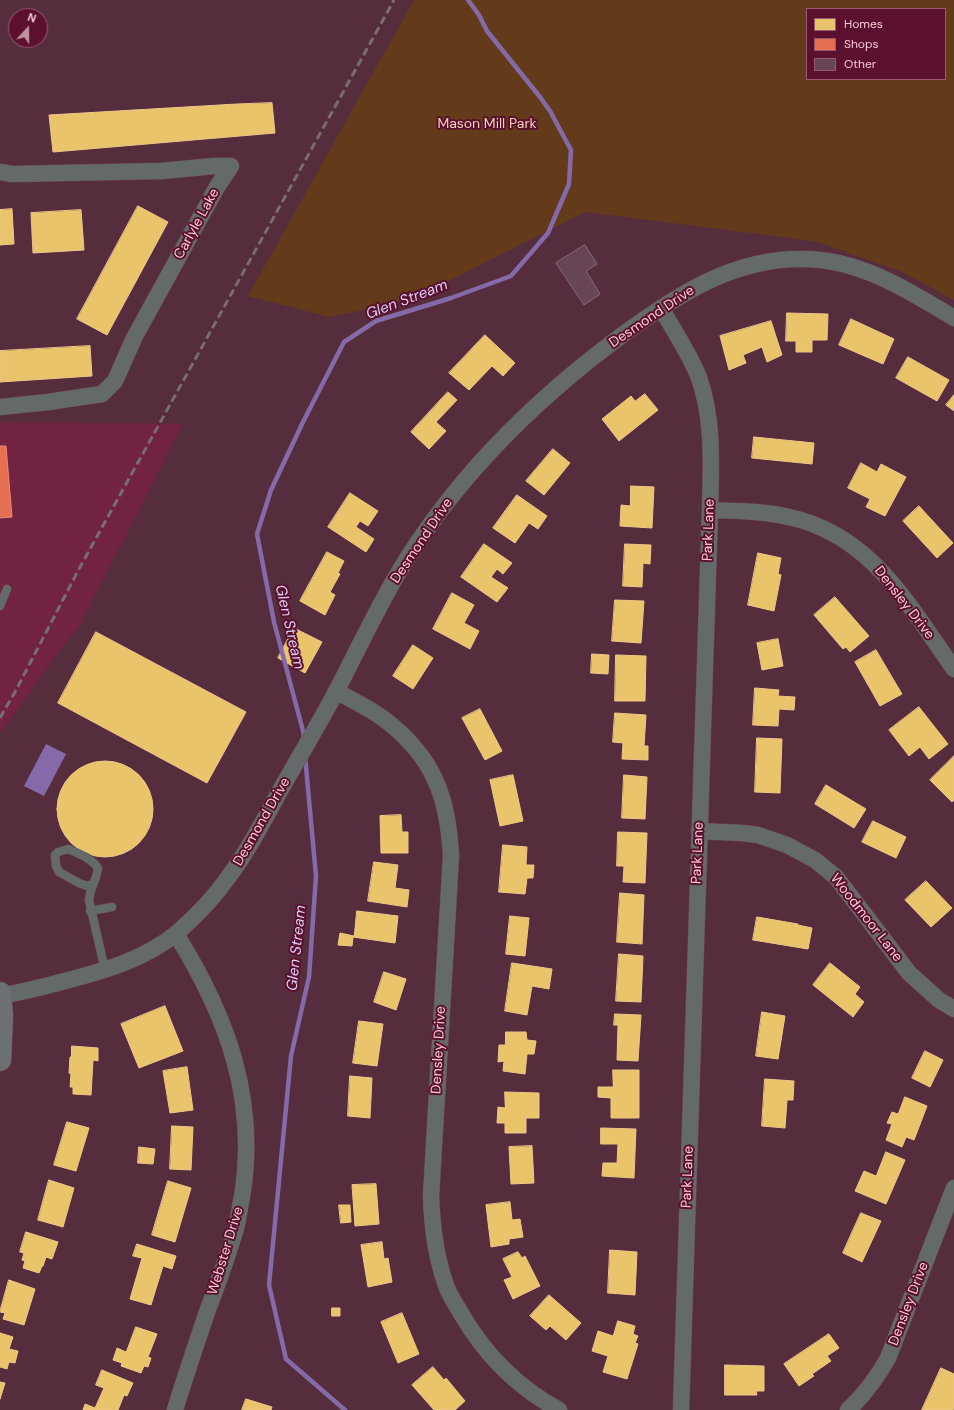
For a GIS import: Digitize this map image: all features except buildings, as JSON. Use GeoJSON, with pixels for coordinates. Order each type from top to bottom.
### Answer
{"type":"FeatureCollection","features":[{"type":"Feature","properties":{"kind":"main road"},"geometry":{"type":"LineString","coordinates":[[0,992],[2,1016],[0,1060]]}},
{"type":"Feature","properties":{"kind":"street","name":"Carlyle Lake"},"geometry":{"type":"LineString","coordinates":[[0,172],[12,174],[161,170],[231,166],[217,187],[134,338],[115,381],[102,394],[0,407]]}},
{"type":"Feature","properties":{"kind":"street","name":"Desmond Drive"},"geometry":{"type":"LineString","coordinates":[[0,996],[24,992],[105,970],[130,961],[153,950],[176,934],[212,898],[228,878],[249,847],[336,691],[397,576],[456,491],[488,454],[527,414],[589,360],[661,308],[710,279],[736,269],[780,259],[805,258],[830,261],[873,274],[921,298],[954,318]]}},
{"type":"Feature","properties":{"kind":"street","name":"Park Lane"},"geometry":{"type":"LineString","coordinates":[[661,308],[699,376],[707,406],[710,433],[710,510],[681,1410]]}},
{"type":"Feature","properties":{"kind":"street","name":"Densley Drive"},"geometry":{"type":"LineString","coordinates":[[710,510],[753,511],[791,517],[825,529],[847,541],[870,559],[895,586],[954,669]]}},
{"type":"Feature","properties":{"kind":"street","name":"Densley Drive"},"geometry":{"type":"LineString","coordinates":[[336,691],[383,718],[400,732],[418,752],[442,795],[449,822],[451,856],[431,1196],[434,1236],[442,1272],[448,1289],[467,1324],[495,1361],[526,1389],[559,1410]]}},
{"type":"Feature","properties":{"kind":"street","name":"Woodmoor Lane"},"geometry":{"type":"LineString","coordinates":[[699,831],[758,835],[787,846],[815,860],[827,868],[840,882],[909,973],[939,1000],[954,1009]]}},
{"type":"Feature","properties":{"kind":"street","name":"Webster Drive"},"geometry":{"type":"LineString","coordinates":[[175,1410],[237,1222],[244,1180],[247,1142],[245,1107],[237,1066],[225,1031],[190,957],[176,934]]}},
{"type":"Feature","properties":{"kind":"street","name":"Densley Drive"},"geometry":{"type":"LineString","coordinates":[[848,1410],[870,1387],[888,1358],[954,1188]]}},
{"type":"Feature","properties":{"kind":"lane"},"geometry":{"type":"LineString","coordinates":[[0,606],[7,589]]}},
{"type":"Feature","properties":{"kind":"lane"},"geometry":{"type":"LineString","coordinates":[[92,884],[87,886],[59,872],[54,860],[55,855],[58,852],[68,849],[94,862],[98,868],[88,900],[105,970]]}},
{"type":"Feature","properties":{"kind":"lane"},"geometry":{"type":"LineString","coordinates":[[90,911],[112,907]]}},
{"type":"Feature","properties":{"kind":"shaded area"},"geometry":{"type":"Polygon","coordinates":[[[0,422],[183,424],[77,630],[75,630],[0,733],[0,422]]]}},
{"type":"Feature","properties":{"kind":"shaded area"},"geometry":{"type":"Polygon","coordinates":[[[46,744],[66,754],[44,796],[24,786],[46,744]]]}},
{"type":"Feature","properties":{"kind":"green space","name":"Mason Mill Park"},"geometry":{"type":"Polygon","coordinates":[[[414,0],[954,0],[954,300],[900,271],[814,241],[585,212],[411,300],[329,317],[248,296],[414,0]]]}},
{"type":"Feature","properties":{"kind":"waterway","name":"Glen Stream"},"geometry":{"type":"LineString","coordinates":[[304,739],[274,622],[257,534],[271,490],[303,422],[344,342],[376,321],[451,298],[511,276],[548,233],[569,184],[571,150],[550,111],[487,31],[479,15],[468,0]]}},
{"type":"Feature","properties":{"kind":"waterway","name":"Glen Stream"},"geometry":{"type":"LineString","coordinates":[[305,756],[316,876],[309,977],[291,1056],[269,1285],[286,1359],[345,1410]]}},
{"type":"Feature","properties":{"kind":"railway"},"geometry":{"type":"LineString","coordinates":[[0,718],[79,569],[394,0]]}}]}
